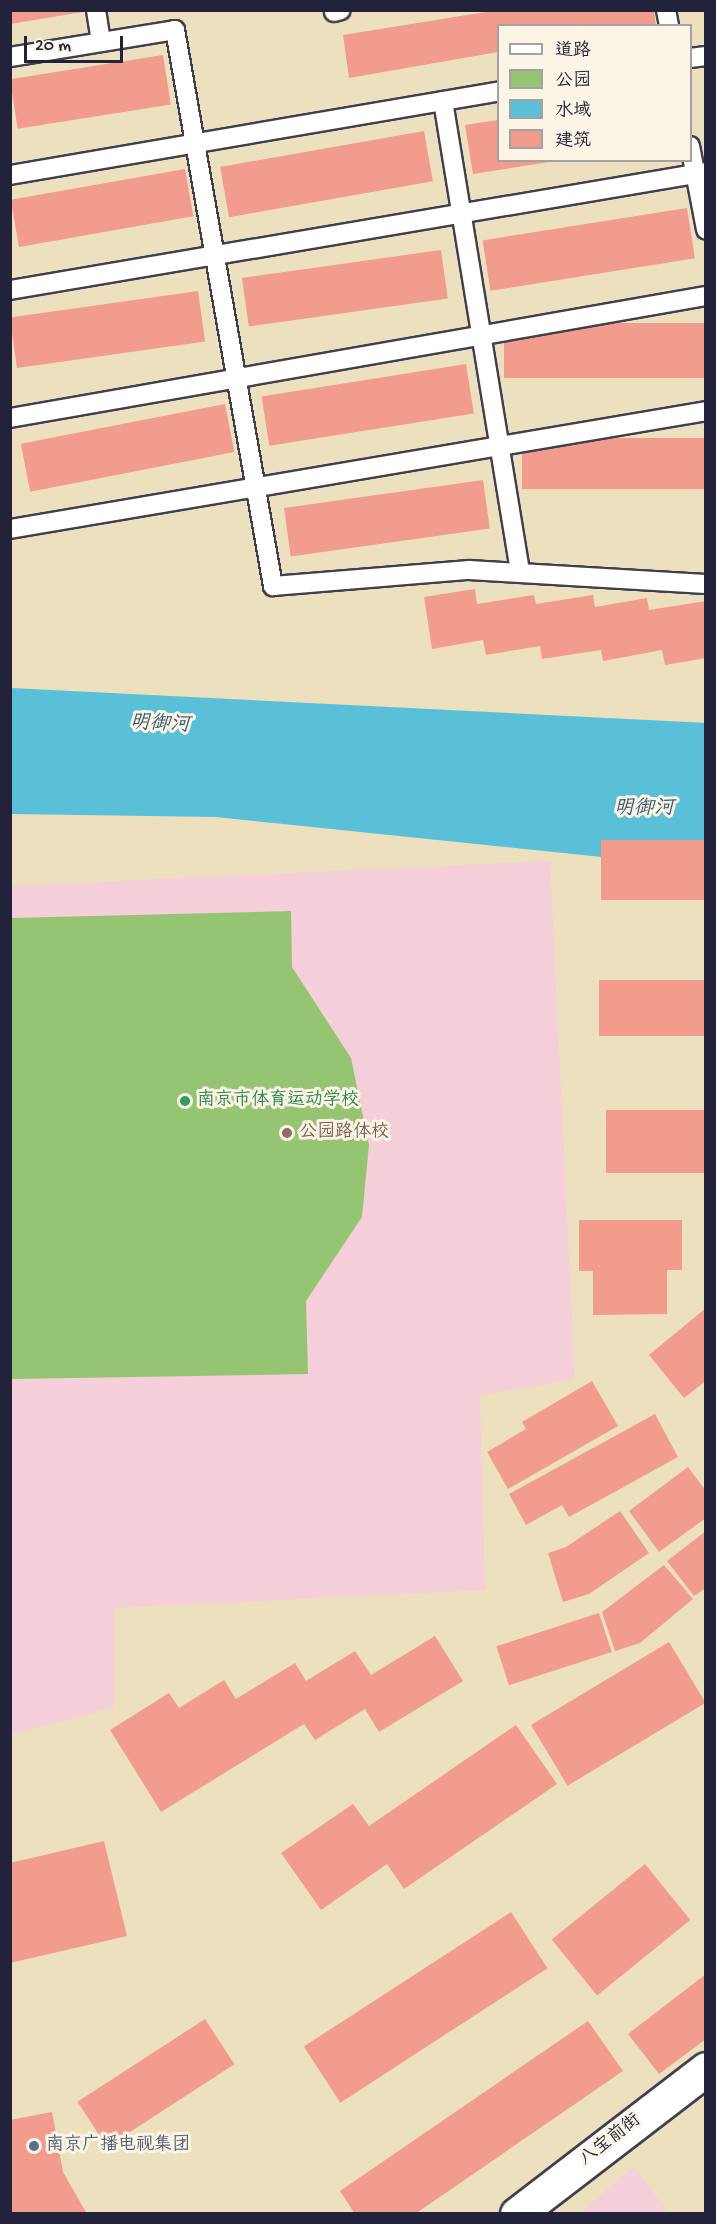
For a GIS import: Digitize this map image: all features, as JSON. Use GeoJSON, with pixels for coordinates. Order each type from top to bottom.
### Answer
{"type":"FeatureCollection","features":[{"type":"Feature","properties":{"kind":"street","name":"八宝前街"},"geometry":{"type":"LineString","coordinates":[[517,2214],[705,2069]]}},
{"type":"Feature","properties":{"kind":"lane"},"geometry":{"type":"LineString","coordinates":[[96,10],[101,42]]}},
{"type":"Feature","properties":{"kind":"lane"},"geometry":{"type":"LineString","coordinates":[[10,57],[175,30],[273,586],[469,570],[705,584]]}},
{"type":"Feature","properties":{"kind":"lane"},"geometry":{"type":"LineString","coordinates":[[10,175],[497,92]]}},
{"type":"Feature","properties":{"kind":"lane"},"geometry":{"type":"LineString","coordinates":[[444,101],[520,573]]}},
{"type":"Feature","properties":{"kind":"lane"},"geometry":{"type":"LineString","coordinates":[[692,151],[700,173],[705,229]]}},
{"type":"Feature","properties":{"kind":"lane"},"geometry":{"type":"LineString","coordinates":[[10,290],[700,173]]}},
{"type":"Feature","properties":{"kind":"lane"},"geometry":{"type":"LineString","coordinates":[[10,418],[705,296]]}},
{"type":"Feature","properties":{"kind":"lane"},"geometry":{"type":"LineString","coordinates":[[10,529],[705,411]]}},
{"type":"Feature","properties":{"kind":"shaded area","name":"公园路体校"},"geometry":{"type":"Polygon","coordinates":[[[550,861],[575,1379],[480,1395],[485,1590],[115,1608],[114,1707],[11,1735],[10,886],[550,861]]]}},
{"type":"Feature","properties":{"kind":"shaded area"},"geometry":{"type":"Polygon","coordinates":[[[634,2167],[669,2213],[580,2213],[634,2167]]]}},
{"type":"Feature","properties":{"kind":"green space","name":"南京市体育运动学校"},"geometry":{"type":"Polygon","coordinates":[[[291,911],[292,967],[351,1058],[369,1145],[362,1217],[306,1301],[308,1374],[11,1379],[11,918],[291,911]]]}},
{"type":"Feature","properties":{"kind":"water","name":"明御河"},"geometry":{"type":"Polygon","coordinates":[[[11,726],[705,759],[705,862],[621,859],[216,817],[11,814],[11,726]]]}},
{"type":"Feature","properties":{"kind":"building"},"geometry":{"type":"Polygon","coordinates":[[[10,10],[83,10],[83,12],[10,24],[10,10]]]}},
{"type":"Feature","properties":{"kind":"building"},"geometry":{"type":"Polygon","coordinates":[[[498,10],[654,10],[656,24],[497,24],[497,52],[349,78],[343,35],[498,10]]]}},
{"type":"Feature","properties":{"kind":"building"},"geometry":{"type":"Polygon","coordinates":[[[163,55],[171,104],[18,129],[10,79],[163,55]]]}},
{"type":"Feature","properties":{"kind":"building"},"geometry":{"type":"Polygon","coordinates":[[[497,120],[497,162],[549,162],[473,174],[465,125],[497,120]]]}},
{"type":"Feature","properties":{"kind":"building"},"geometry":{"type":"Polygon","coordinates":[[[424,131],[433,181],[229,217],[220,167],[424,131]]]}},
{"type":"Feature","properties":{"kind":"building"},"geometry":{"type":"Polygon","coordinates":[[[185,169],[193,216],[19,247],[11,200],[185,169]]]}},
{"type":"Feature","properties":{"kind":"building"},"geometry":{"type":"Polygon","coordinates":[[[687,208],[695,258],[491,291],[483,240],[687,208]]]}},
{"type":"Feature","properties":{"kind":"building"},"geometry":{"type":"Polygon","coordinates":[[[441,250],[448,299],[249,326],[242,278],[441,250]]]}},
{"type":"Feature","properties":{"kind":"building"},"geometry":{"type":"Polygon","coordinates":[[[198,291],[205,342],[17,368],[10,317],[198,291]]]}},
{"type":"Feature","properties":{"kind":"building"},"geometry":{"type":"Polygon","coordinates":[[[504,323],[706,323],[706,378],[504,378],[504,323]]]}},
{"type":"Feature","properties":{"kind":"building"},"geometry":{"type":"Polygon","coordinates":[[[466,364],[474,413],[269,446],[262,396],[466,364]]]}},
{"type":"Feature","properties":{"kind":"building"},"geometry":{"type":"Polygon","coordinates":[[[225,404],[234,452],[30,492],[21,444],[225,404]]]}},
{"type":"Feature","properties":{"kind":"building"},"geometry":{"type":"Polygon","coordinates":[[[522,438],[706,438],[706,489],[522,489],[522,438]]]}},
{"type":"Feature","properties":{"kind":"building"},"geometry":{"type":"Polygon","coordinates":[[[483,480],[490,529],[291,556],[284,508],[483,480]]]}},
{"type":"Feature","properties":{"kind":"building"},"geometry":{"type":"Polygon","coordinates":[[[475,589],[477,604],[534,595],[536,604],[593,595],[595,607],[647,598],[649,610],[706,601],[706,658],[665,665],[662,650],[603,661],[601,650],[542,659],[540,646],[486,655],[483,640],[432,649],[424,597],[475,589]]]}},
{"type":"Feature","properties":{"kind":"building"},"geometry":{"type":"Polygon","coordinates":[[[601,840],[706,840],[706,900],[601,900],[601,840]]]}},
{"type":"Feature","properties":{"kind":"building"},"geometry":{"type":"Polygon","coordinates":[[[599,980],[706,980],[706,1036],[599,1036],[599,980]]]}},
{"type":"Feature","properties":{"kind":"building"},"geometry":{"type":"Polygon","coordinates":[[[606,1110],[706,1110],[706,1173],[606,1173],[606,1110]]]}},
{"type":"Feature","properties":{"kind":"building"},"geometry":{"type":"Polygon","coordinates":[[[579,1220],[682,1220],[682,1270],[667,1270],[667,1314],[593,1315],[593,1271],[579,1271],[579,1220]]]}},
{"type":"Feature","properties":{"kind":"building"},"geometry":{"type":"Polygon","coordinates":[[[706,1308],[706,1381],[684,1398],[649,1355],[706,1308]]]}},
{"type":"Feature","properties":{"kind":"building"},"geometry":{"type":"Polygon","coordinates":[[[592,1381],[618,1426],[508,1489],[487,1452],[526,1429],[522,1422],[592,1381]]]}},
{"type":"Feature","properties":{"kind":"building"},"geometry":{"type":"Polygon","coordinates":[[[655,1414],[678,1457],[569,1517],[562,1505],[526,1525],[509,1494],[655,1414]]]}},
{"type":"Feature","properties":{"kind":"building"},"geometry":{"type":"Polygon","coordinates":[[[688,1467],[706,1491],[706,1518],[659,1552],[629,1511],[688,1467]]]}},
{"type":"Feature","properties":{"kind":"building"},"geometry":{"type":"Polygon","coordinates":[[[620,1511],[649,1553],[589,1594],[563,1602],[548,1553],[566,1547],[620,1511]]]}},
{"type":"Feature","properties":{"kind":"building"},"geometry":{"type":"Polygon","coordinates":[[[706,1531],[706,1588],[694,1596],[667,1561],[706,1531]]]}},
{"type":"Feature","properties":{"kind":"building"},"geometry":{"type":"Polygon","coordinates":[[[664,1565],[693,1599],[640,1643],[615,1651],[602,1612],[664,1565]]]}},
{"type":"Feature","properties":{"kind":"building"},"geometry":{"type":"Polygon","coordinates":[[[599,1613],[612,1652],[509,1685],[496,1646],[599,1613]]]}},
{"type":"Feature","properties":{"kind":"building"},"geometry":{"type":"Polygon","coordinates":[[[435,1636],[463,1681],[379,1732],[365,1709],[315,1740],[304,1724],[161,1812],[110,1730],[169,1693],[179,1708],[224,1680],[236,1699],[295,1663],[306,1681],[355,1651],[371,1675],[435,1636]]]}},
{"type":"Feature","properties":{"kind":"building"},"geometry":{"type":"Polygon","coordinates":[[[669,1642],[706,1703],[568,1786],[531,1725],[669,1642]]]}},
{"type":"Feature","properties":{"kind":"building"},"geometry":{"type":"Polygon","coordinates":[[[516,1725],[557,1784],[404,1889],[387,1864],[321,1910],[281,1853],[353,1804],[369,1826],[516,1725]]]}},
{"type":"Feature","properties":{"kind":"building"},"geometry":{"type":"Polygon","coordinates":[[[104,1841],[127,1936],[10,1963],[10,1863],[104,1841]]]}},
{"type":"Feature","properties":{"kind":"building"},"geometry":{"type":"Polygon","coordinates":[[[645,1864],[690,1920],[597,1995],[552,1940],[645,1864]]]}},
{"type":"Feature","properties":{"kind":"building"},"geometry":{"type":"Polygon","coordinates":[[[511,1912],[547,1968],[340,2103],[304,2047],[511,1912]]]}},
{"type":"Feature","properties":{"kind":"building"},"geometry":{"type":"Polygon","coordinates":[[[706,1974],[706,2039],[659,2074],[628,2034],[706,1974]]]}},
{"type":"Feature","properties":{"kind":"building"},"geometry":{"type":"Polygon","coordinates":[[[205,2019],[234,2064],[107,2147],[78,2102],[205,2019]]]}},
{"type":"Feature","properties":{"kind":"building"},"geometry":{"type":"Polygon","coordinates":[[[588,2021],[623,2071],[415,2214],[355,2214],[340,2191],[588,2021]]]}},
{"type":"Feature","properties":{"kind":"building","name":"南京广播电视集团"},"geometry":{"type":"Polygon","coordinates":[[[52,2112],[63,2172],[87,2214],[10,2214],[10,2120],[52,2112]]]}},
{"type":"Feature","properties":{"kind":"waterway","name":"明御河"},"geometry":{"type":"LineString","coordinates":[[10,718],[706,753]]}},
{"type":"Feature","properties":{"kind":"place","name":"南京市体育运动学校"},"geometry":{"type":"Point","coordinates":[185,1101]}},
{"type":"Feature","properties":{"kind":"place","name":"公园路体校"},"geometry":{"type":"Point","coordinates":[287,1133]}},
{"type":"Feature","properties":{"kind":"place","name":"南京广播电视集团"},"geometry":{"type":"Point","coordinates":[34,2146]}}]}
